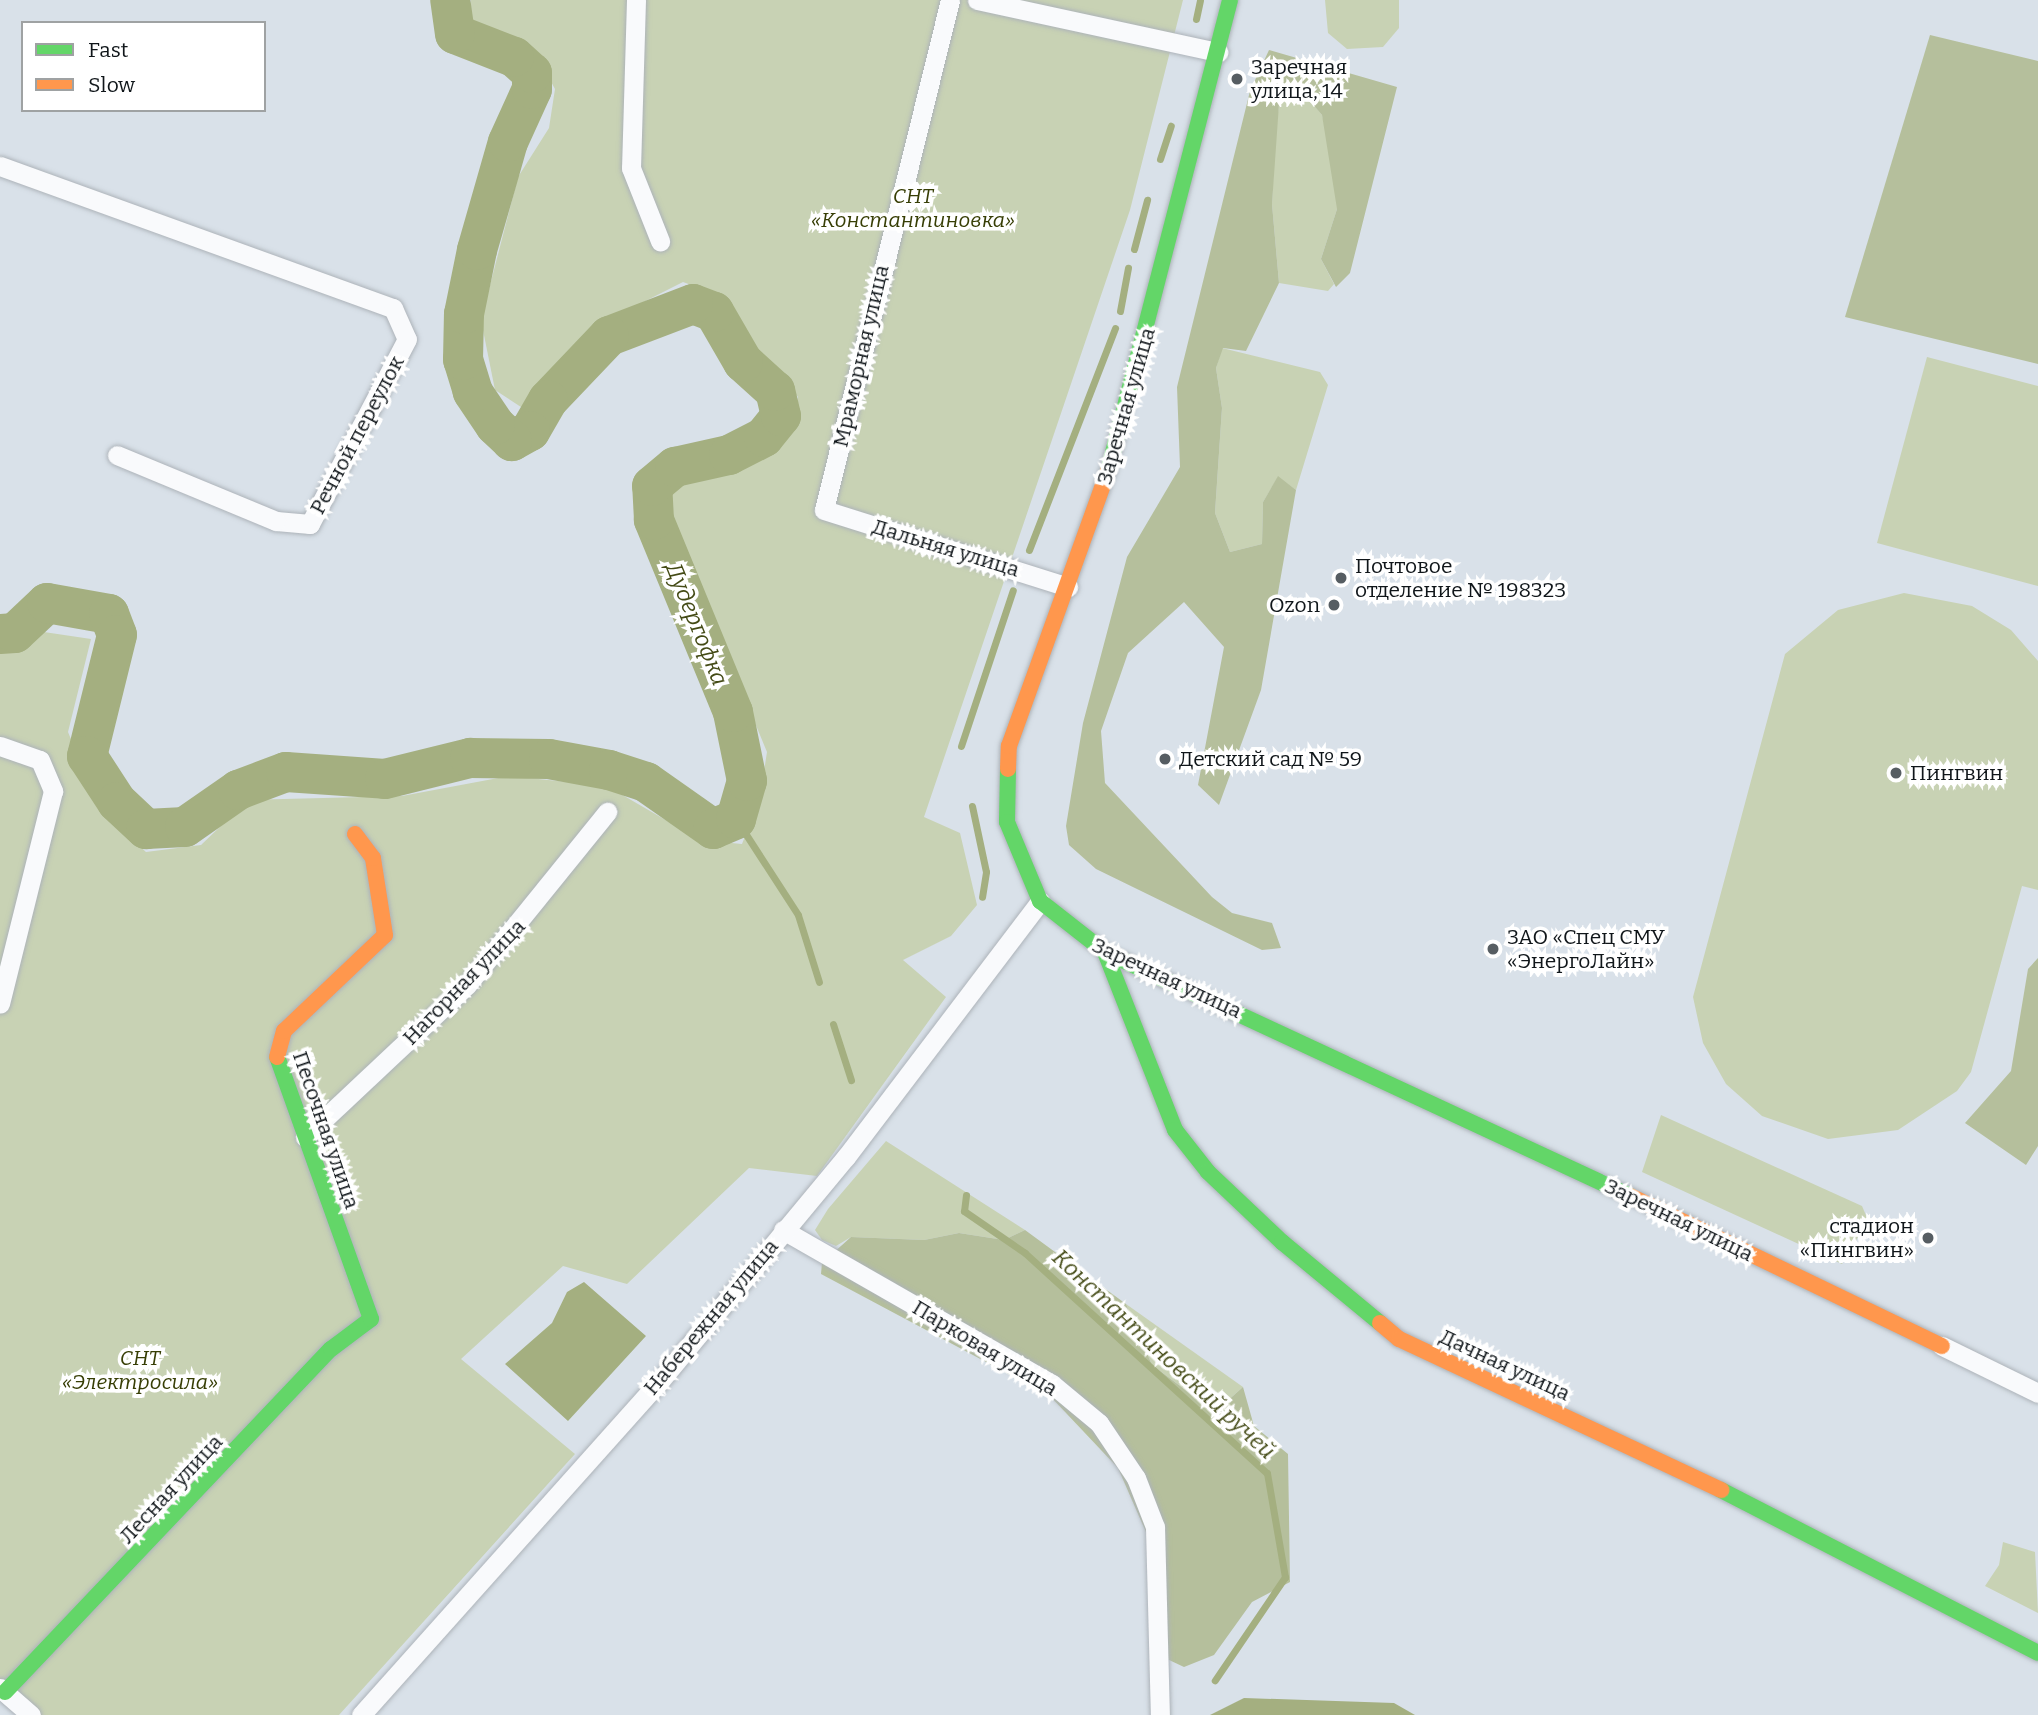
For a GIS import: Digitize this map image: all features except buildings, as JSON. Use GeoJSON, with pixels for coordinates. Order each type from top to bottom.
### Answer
{"type":"FeatureCollection","features":[{"type":"Feature","properties":{"kind":"street"},"geometry":{"type":"LineString","coordinates":[[636,0],[631,168],[660,241]]}},
{"type":"Feature","properties":{"kind":"street","name":"Мраморная улица"},"geometry":{"type":"LineString","coordinates":[[824,510],[950,0]]}},
{"type":"Feature","properties":{"kind":"street"},"geometry":{"type":"LineString","coordinates":[[977,0],[1218,52]]}},
{"type":"Feature","properties":{"kind":"street","name":"Заречная улица"},"geometry":{"type":"LineString","coordinates":[[1230,0],[1144,346],[1068,587],[1009,746],[1005,779],[1007,822],[1040,901],[1105,952],[1384,1077],[2038,1393]]}},
{"type":"Feature","properties":{"kind":"street","name":"Речной переулок"},"geometry":{"type":"LineString","coordinates":[[0,166],[393,308],[407,339],[310,524],[276,521],[117,455]]}},
{"type":"Feature","properties":{"kind":"street","name":"Дальняя улица"},"geometry":{"type":"LineString","coordinates":[[824,510],[1068,587]]}},
{"type":"Feature","properties":{"kind":"street"},"geometry":{"type":"LineString","coordinates":[[0,746],[40,760],[53,791],[0,1003]]}},
{"type":"Feature","properties":{"kind":"street","name":"Нагорная улица"},"geometry":{"type":"LineString","coordinates":[[305,1137],[513,936],[607,812]]}},
{"type":"Feature","properties":{"kind":"street","name":"Песочная улица"},"geometry":{"type":"LineString","coordinates":[[355,834],[373,858],[385,935],[284,1031],[275,1051],[371,1320]]}},
{"type":"Feature","properties":{"kind":"street","name":"Набережная улица"},"geometry":{"type":"LineString","coordinates":[[361,1715],[659,1382],[783,1230],[1040,901]]}},
{"type":"Feature","properties":{"kind":"street","name":"Дачная улица"},"geometry":{"type":"LineString","coordinates":[[1105,952],[1175,1130],[1208,1172],[1282,1242],[1399,1339],[1774,1515],[2038,1653]]}},
{"type":"Feature","properties":{"kind":"street","name":"Парковая улица"},"geometry":{"type":"LineString","coordinates":[[783,1230],[1052,1384],[1099,1423],[1136,1478],[1155,1527],[1160,1715]]}},
{"type":"Feature","properties":{"kind":"street","name":"Лесная улица"},"geometry":{"type":"LineString","coordinates":[[3,1690],[331,1349],[371,1320]]}},
{"type":"Feature","properties":{"kind":"street"},"geometry":{"type":"LineString","coordinates":[[3,1690],[31,1715]]}},
{"type":"Feature","properties":{"kind":"green space"},"geometry":{"type":"Polygon","coordinates":[[[471,0],[1183,0],[1130,210],[924,817],[960,833],[977,905],[951,936],[903,960],[946,997],[817,1176],[749,1168],[627,1284],[563,1266],[461,1359],[575,1454],[339,1715],[39,1715],[0,1687],[0,647],[44,632],[91,639],[68,732],[100,810],[146,852],[201,845],[248,800],[402,796],[509,776],[607,786],[700,840],[742,844],[760,797],[767,752],[668,512],[672,485],[732,467],[787,436],[798,397],[757,351],[724,297],[683,282],[594,327],[524,409],[495,390],[481,320],[518,177],[549,128],[555,89],[535,53],[496,43],[470,17],[471,0]]]}},
{"type":"Feature","properties":{"kind":"green space"},"geometry":{"type":"Polygon","coordinates":[[[1325,0],[1399,0],[1399,28],[1383,47],[1347,49],[1328,33],[1325,0]]]}},
{"type":"Feature","properties":{"kind":"green space"},"geometry":{"type":"Polygon","coordinates":[[[1298,86],[1322,115],[1337,174],[1337,209],[1321,259],[1334,284],[1328,291],[1279,283],[1272,204],[1275,139],[1279,104],[1298,86]]]}},
{"type":"Feature","properties":{"kind":"green space"},"geometry":{"type":"Polygon","coordinates":[[[1222,348],[1320,372],[1328,385],[1296,490],[1278,477],[1263,502],[1262,544],[1230,552],[1215,513],[1222,408],[1216,368],[1222,348]]]}},
{"type":"Feature","properties":{"kind":"green space"},"geometry":{"type":"Polygon","coordinates":[[[1927,357],[2038,386],[2038,586],[1877,543],[1927,357]]]}},
{"type":"Feature","properties":{"kind":"green space","name":"Пингвин"},"geometry":{"type":"Polygon","coordinates":[[[1904,593],[1972,606],[2011,630],[2038,661],[2038,890],[2022,886],[1971,1072],[1957,1091],[1898,1130],[1828,1139],[1762,1116],[1726,1084],[1703,1043],[1693,997],[1785,654],[1838,610],[1904,593]]]}},
{"type":"Feature","properties":{"kind":"green space"},"geometry":{"type":"Polygon","coordinates":[[[1661,1115],[1862,1206],[1868,1220],[1842,1264],[1642,1172],[1661,1115]]]}},
{"type":"Feature","properties":{"kind":"green space"},"geometry":{"type":"Polygon","coordinates":[[[886,1141],[1025,1230],[1004,1240],[959,1233],[924,1240],[851,1237],[836,1246],[822,1240],[815,1230],[828,1209],[886,1141]]]}},
{"type":"Feature","properties":{"kind":"green space"},"geometry":{"type":"Polygon","coordinates":[[[1126,1304],[1243,1387],[1215,1412],[1152,1365],[1126,1304]]]}},
{"type":"Feature","properties":{"kind":"green space"},"geometry":{"type":"Polygon","coordinates":[[[2003,1542],[2035,1552],[2038,1613],[1985,1586],[1999,1565],[2003,1542]]]}},
{"type":"Feature","properties":{"kind":"shaded area"},"geometry":{"type":"Polygon","coordinates":[[[1930,35],[2038,61],[2038,364],[1845,317],[1930,35]]]}},
{"type":"Feature","properties":{"kind":"shaded area"},"geometry":{"type":"Polygon","coordinates":[[[1269,50],[1397,87],[1350,273],[1336,287],[1321,259],[1337,209],[1322,115],[1298,87],[1279,104],[1272,204],[1279,283],[1246,351],[1223,348],[1216,368],[1222,408],[1215,513],[1230,552],[1262,544],[1263,502],[1278,476],[1296,490],[1261,690],[1219,805],[1198,785],[1224,647],[1184,602],[1128,653],[1101,731],[1105,783],[1212,897],[1232,913],[1272,923],[1281,948],[1262,950],[1096,869],[1069,845],[1066,826],[1083,723],[1127,557],[1180,467],[1177,387],[1250,91],[1269,50]]]}},
{"type":"Feature","properties":{"kind":"shaded area"},"geometry":{"type":"Polygon","coordinates":[[[2038,958],[2038,1146],[2026,1165],[1965,1123],[2011,1071],[2028,969],[2038,958]]]}},
{"type":"Feature","properties":{"kind":"shaded area"},"geometry":{"type":"Polygon","coordinates":[[[1025,1230],[1126,1304],[1152,1365],[1215,1412],[1243,1387],[1254,1426],[1288,1454],[1290,1582],[1252,1602],[1214,1655],[1184,1667],[1152,1652],[1149,1539],[1118,1468],[1050,1396],[821,1274],[822,1263],[851,1237],[924,1240],[959,1233],[1004,1240],[1025,1230]]]}},
{"type":"Feature","properties":{"kind":"shaded area"},"geometry":{"type":"Polygon","coordinates":[[[584,1282],[646,1336],[568,1421],[505,1364],[552,1323],[567,1292],[584,1282]]]}},
{"type":"Feature","properties":{"kind":"shaded area"},"geometry":{"type":"Polygon","coordinates":[[[1244,1698],[1394,1703],[1415,1715],[1210,1715],[1244,1698]]]}},
{"type":"Feature","properties":{"kind":"waterway","name":"Дудергофка"},"geometry":{"type":"LineString","coordinates":[[0,634],[15,633],[47,603],[109,614],[117,635],[87,756],[117,802],[146,829],[185,827],[238,790],[286,772],[385,779],[470,758],[549,759],[609,770],[646,782],[713,829],[736,819],[747,781],[733,712],[654,520],[652,486],[675,467],[729,455],[764,437],[781,416],[775,391],[743,362],[714,312],[693,304],[609,336],[548,400],[530,431],[512,441],[495,425],[473,392],[463,360],[464,314],[477,250],[508,142],[532,89],[532,73],[514,57],[455,34],[450,0]]}},
{"type":"Feature","properties":{"kind":"waterway"},"geometry":{"type":"LineString","coordinates":[[1196,19],[1200,0]]}},
{"type":"Feature","properties":{"kind":"waterway"},"geometry":{"type":"LineString","coordinates":[[1160,159],[1171,126]]}},
{"type":"Feature","properties":{"kind":"waterway"},"geometry":{"type":"LineString","coordinates":[[1134,249],[1147,200]]}},
{"type":"Feature","properties":{"kind":"waterway"},"geometry":{"type":"LineString","coordinates":[[1120,311],[1128,268]]}},
{"type":"Feature","properties":{"kind":"waterway"},"geometry":{"type":"LineString","coordinates":[[1029,550],[1115,328]]}},
{"type":"Feature","properties":{"kind":"waterway"},"geometry":{"type":"LineString","coordinates":[[961,746],[1013,590]]}},
{"type":"Feature","properties":{"kind":"waterway"},"geometry":{"type":"LineString","coordinates":[[972,806],[986,872],[982,897]]}},
{"type":"Feature","properties":{"kind":"waterway","name":"Константиновский ручей"},"geometry":{"type":"LineString","coordinates":[[736,819],[798,915],[819,982]]}},
{"type":"Feature","properties":{"kind":"waterway","name":"Константиновский ручей"},"geometry":{"type":"LineString","coordinates":[[833,1024],[851,1080]]}},
{"type":"Feature","properties":{"kind":"waterway","name":"Константиновский ручей"},"geometry":{"type":"LineString","coordinates":[[966,1195],[964,1211],[1025,1253],[1267,1473],[1285,1577],[1215,1680]]}},
{"type":"Feature","properties":{"kind":"traffic: fast"},"geometry":{"type":"LineString","coordinates":[[1109,468],[1230,0]]}},
{"type":"Feature","properties":{"kind":"traffic: fast"},"geometry":{"type":"LineString","coordinates":[[1008,769],[1007,822],[1040,901],[1105,952],[1630,1196]]}},
{"type":"Feature","properties":{"kind":"traffic: fast"},"geometry":{"type":"LineString","coordinates":[[1105,952],[1175,1130],[1208,1172],[1282,1242],[1380,1323]]}},
{"type":"Feature","properties":{"kind":"traffic: fast"},"geometry":{"type":"LineString","coordinates":[[5,1692],[331,1349],[371,1319],[277,1057]]}},
{"type":"Feature","properties":{"kind":"traffic: fast"},"geometry":{"type":"LineString","coordinates":[[1721,1490],[2038,1653]]}},
{"type":"Feature","properties":{"kind":"traffic: slow"},"geometry":{"type":"LineString","coordinates":[[1008,769],[1009,746],[1109,468]]}},
{"type":"Feature","properties":{"kind":"traffic: slow"},"geometry":{"type":"LineString","coordinates":[[277,1057],[284,1031],[385,935],[373,858],[355,834]]}},
{"type":"Feature","properties":{"kind":"traffic: slow"},"geometry":{"type":"LineString","coordinates":[[1630,1196],[1942,1346]]}},
{"type":"Feature","properties":{"kind":"traffic: slow"},"geometry":{"type":"LineString","coordinates":[[1380,1323],[1399,1339],[1721,1490]]}},
{"type":"Feature","properties":{"kind":"place","name":"Заречная улица, 14"},"geometry":{"type":"Point","coordinates":[1237,79]}},
{"type":"Feature","properties":{"kind":"place","name":"Почтовое отделение № 198323"},"geometry":{"type":"Point","coordinates":[1341,578]}},
{"type":"Feature","properties":{"kind":"place","name":"Ozon"},"geometry":{"type":"Point","coordinates":[1334,605]}},
{"type":"Feature","properties":{"kind":"place","name":"Детский сад № 59"},"geometry":{"type":"Point","coordinates":[1165,759]}},
{"type":"Feature","properties":{"kind":"place","name":"Пингвин"},"geometry":{"type":"Point","coordinates":[1896,773]}},
{"type":"Feature","properties":{"kind":"place","name":"ЗАО «Спец СМУ «ЭнергоЛайн»"},"geometry":{"type":"Point","coordinates":[1493,949]}},
{"type":"Feature","properties":{"kind":"place","name":"стадион «Пингвин»"},"geometry":{"type":"Point","coordinates":[1928,1238]}},
{"type":"Feature","properties":{"kind":"park label","name":"СНТ «Константиновка»"},"geometry":{"type":"Point","coordinates":[913,208]}},
{"type":"Feature","properties":{"kind":"park label","name":"СНТ «Электросила»"},"geometry":{"type":"Point","coordinates":[140,1370]}}]}
